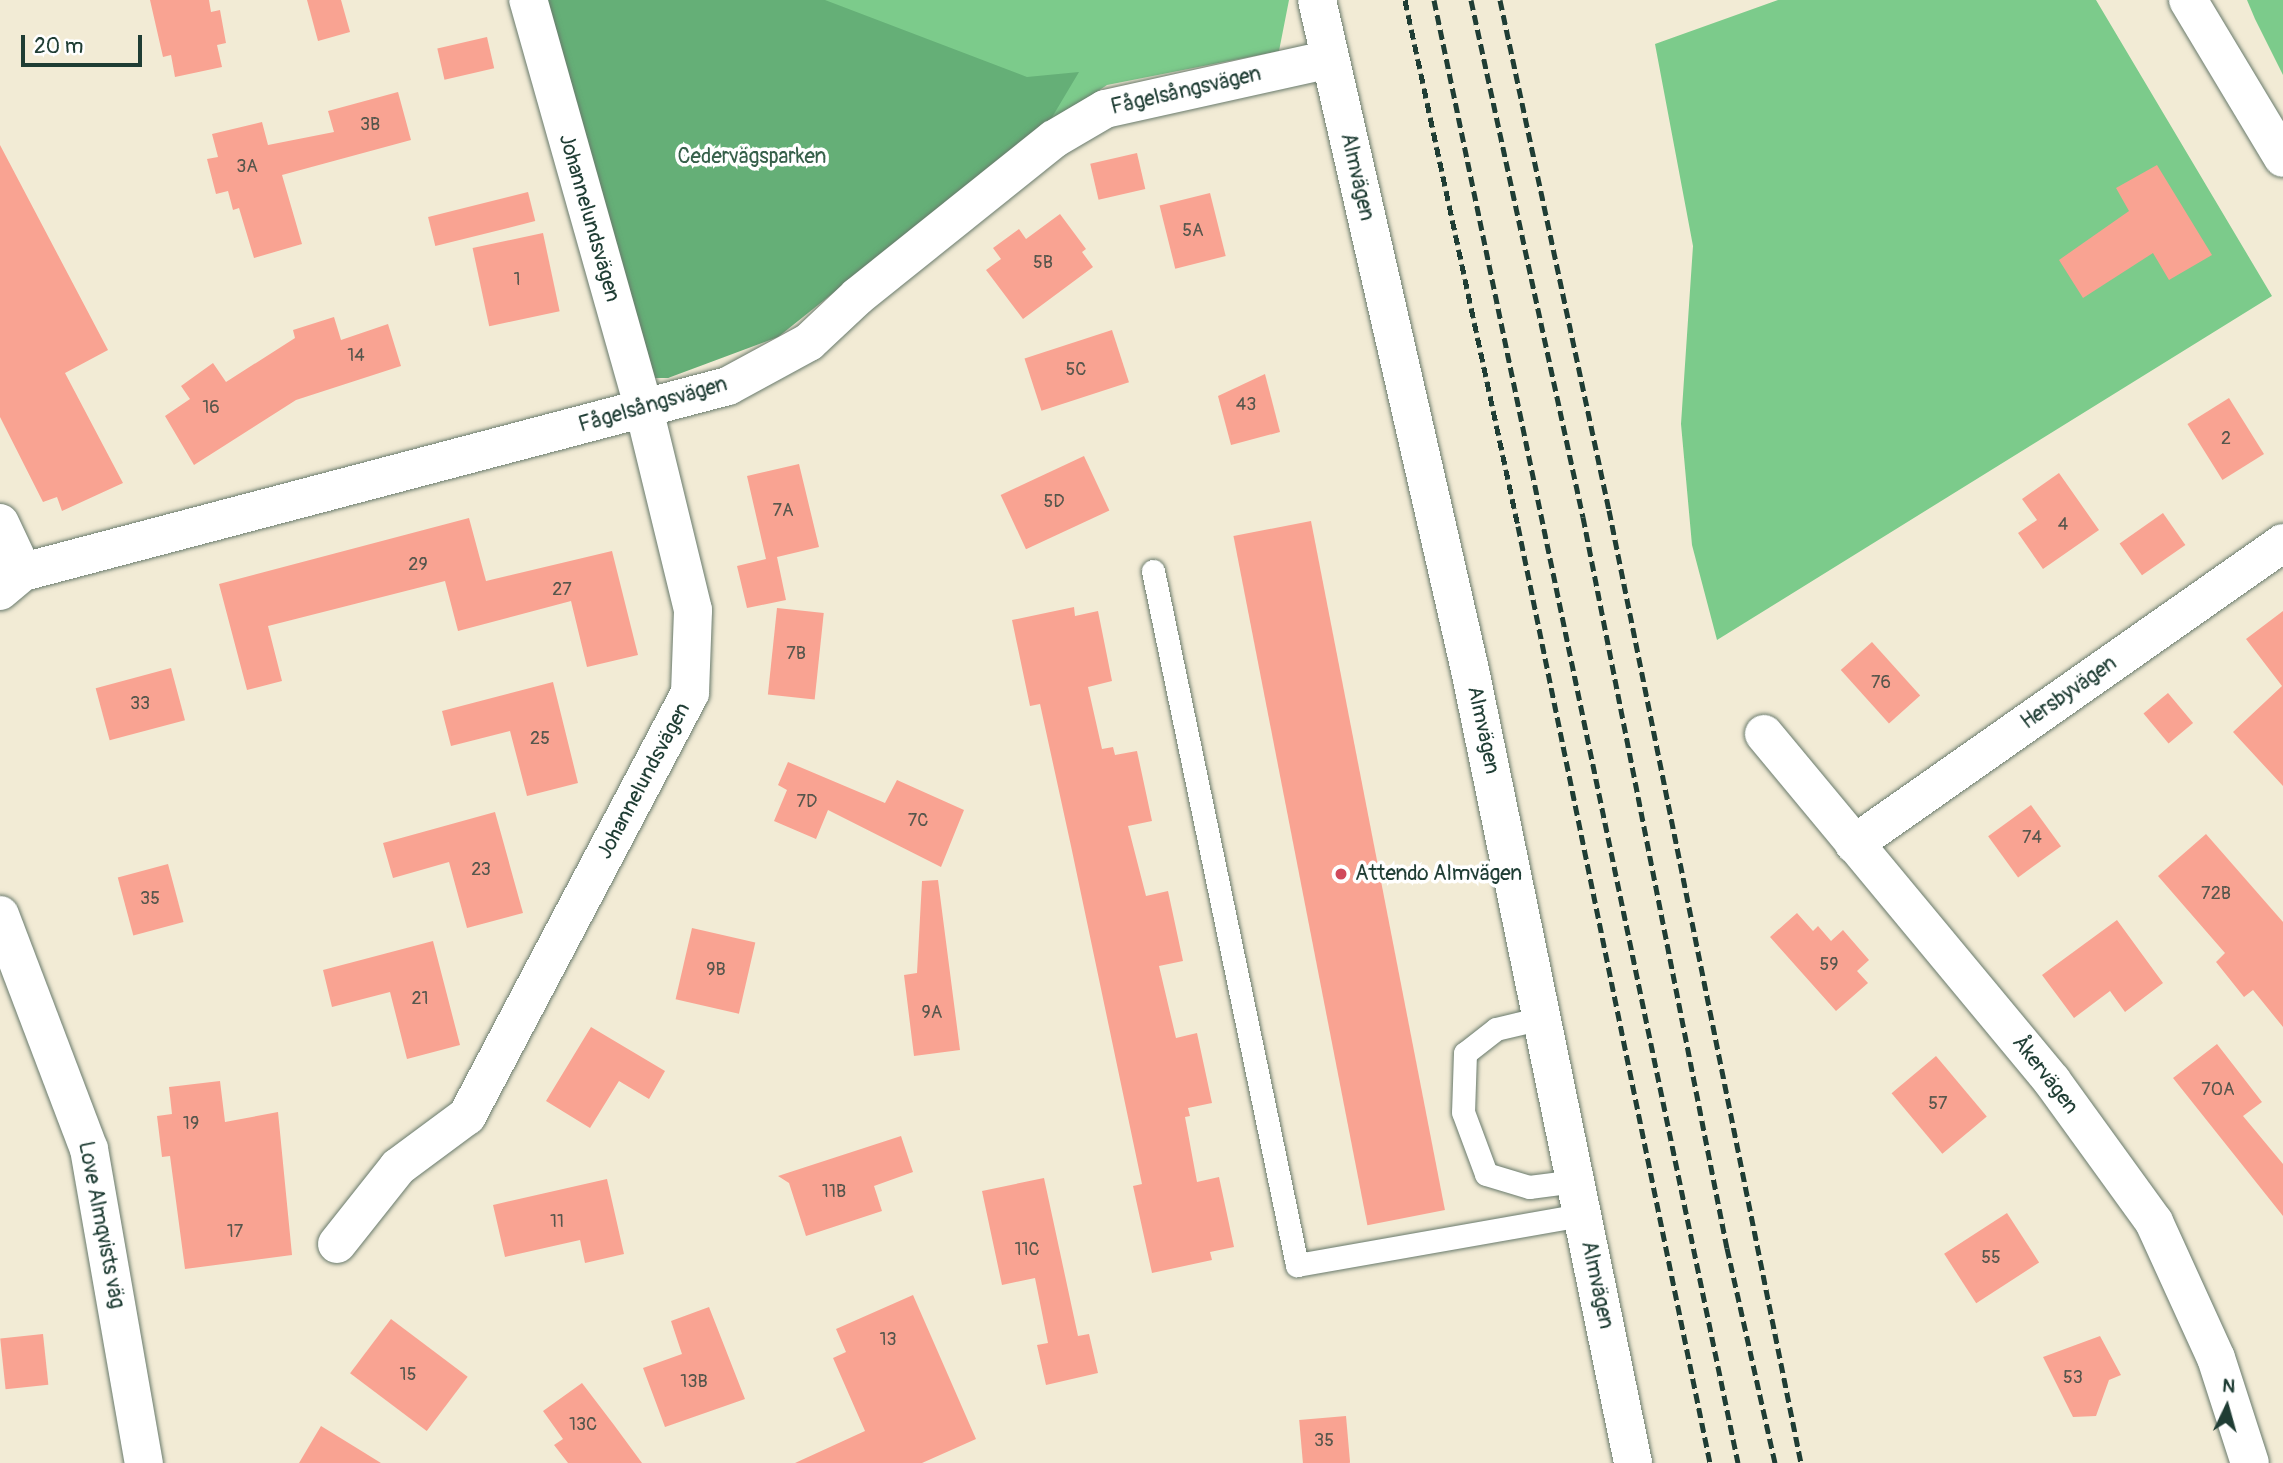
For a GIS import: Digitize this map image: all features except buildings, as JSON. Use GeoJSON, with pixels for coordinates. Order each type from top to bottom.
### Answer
{"type":"FeatureCollection","features":[{"type":"Feature","properties":{"kind":"street","name":"Johannelundsvägen"},"geometry":{"type":"LineString","coordinates":[[337,1244],[398,1167],[467,1116],[690,693],[693,610],[644,409],[528,0]]}},
{"type":"Feature","properties":{"kind":"street","name":"Almvägen"},"geometry":{"type":"LineString","coordinates":[[1317,0],[1470,670],[1633,1463]]}},
{"type":"Feature","properties":{"kind":"street"},"geometry":{"type":"LineString","coordinates":[[2188,0],[2283,158]]}},
{"type":"Feature","properties":{"kind":"street","name":"Fågelsångsvägen"},"geometry":{"type":"LineString","coordinates":[[0,523],[12,581],[727,386],[809,342],[858,296],[1054,139],[1105,109],[1330,59]]}},
{"type":"Feature","properties":{"kind":"street","name":"Hersbyvägen"},"geometry":{"type":"LineString","coordinates":[[1854,844],[2283,543]]}},
{"type":"Feature","properties":{"kind":"street","name":"Åkervägen"},"geometry":{"type":"LineString","coordinates":[[1764,734],[2052,1081],[2154,1223],[2216,1358],[2250,1463]]}},
{"type":"Feature","properties":{"kind":"street","name":"Love Almqvists väg"},"geometry":{"type":"LineString","coordinates":[[0,915],[89,1149],[144,1463]]}},
{"type":"Feature","properties":{"kind":"lane"},"geometry":{"type":"LineString","coordinates":[[1153,571],[1297,1265],[1579,1198]]}},
{"type":"Feature","properties":{"kind":"lane"},"geometry":{"type":"LineString","coordinates":[[1542,1018],[1496,1029],[1465,1053],[1463,1112],[1486,1174],[1579,1198]]}},
{"type":"Feature","properties":{"kind":"green space","name":"Cedervägsparken"},"geometry":{"type":"Polygon","coordinates":[[[545,0],[1289,0],[1279,51],[1107,85],[668,378],[545,0]]]}},
{"type":"Feature","properties":{"kind":"green space","name":"Cedervägsparken"},"geometry":{"type":"Polygon","coordinates":[[[545,0],[825,0],[1027,77],[1079,72],[1051,119],[778,337],[668,378],[655,378],[545,0]]]}},
{"type":"Feature","properties":{"kind":"green space"},"geometry":{"type":"Polygon","coordinates":[[[1778,0],[2096,0],[2272,296],[1717,640],[1692,545],[1681,424],[1693,246],[1655,44],[1778,0]]]}},
{"type":"Feature","properties":{"kind":"green space"},"geometry":{"type":"Polygon","coordinates":[[[2247,0],[2283,0],[2283,75],[2255,19],[2247,0]]]}},
{"type":"Feature","properties":{"kind":"railway"},"geometry":{"type":"LineString","coordinates":[[1405,0],[1518,526],[1710,1463]]}},
{"type":"Feature","properties":{"kind":"railway"},"geometry":{"type":"LineString","coordinates":[[1434,0],[1738,1463]]}},
{"type":"Feature","properties":{"kind":"railway"},"geometry":{"type":"LineString","coordinates":[[1471,0],[1583,517],[1727,1248],[1775,1463]]}},
{"type":"Feature","properties":{"kind":"railway"},"geometry":{"type":"LineString","coordinates":[[1500,0],[1609,510],[1801,1463]]}},
{"type":"Feature","properties":{"kind":"place","name":"Attendo Almvägen"},"geometry":{"type":"Point","coordinates":[1341,874]}}]}
